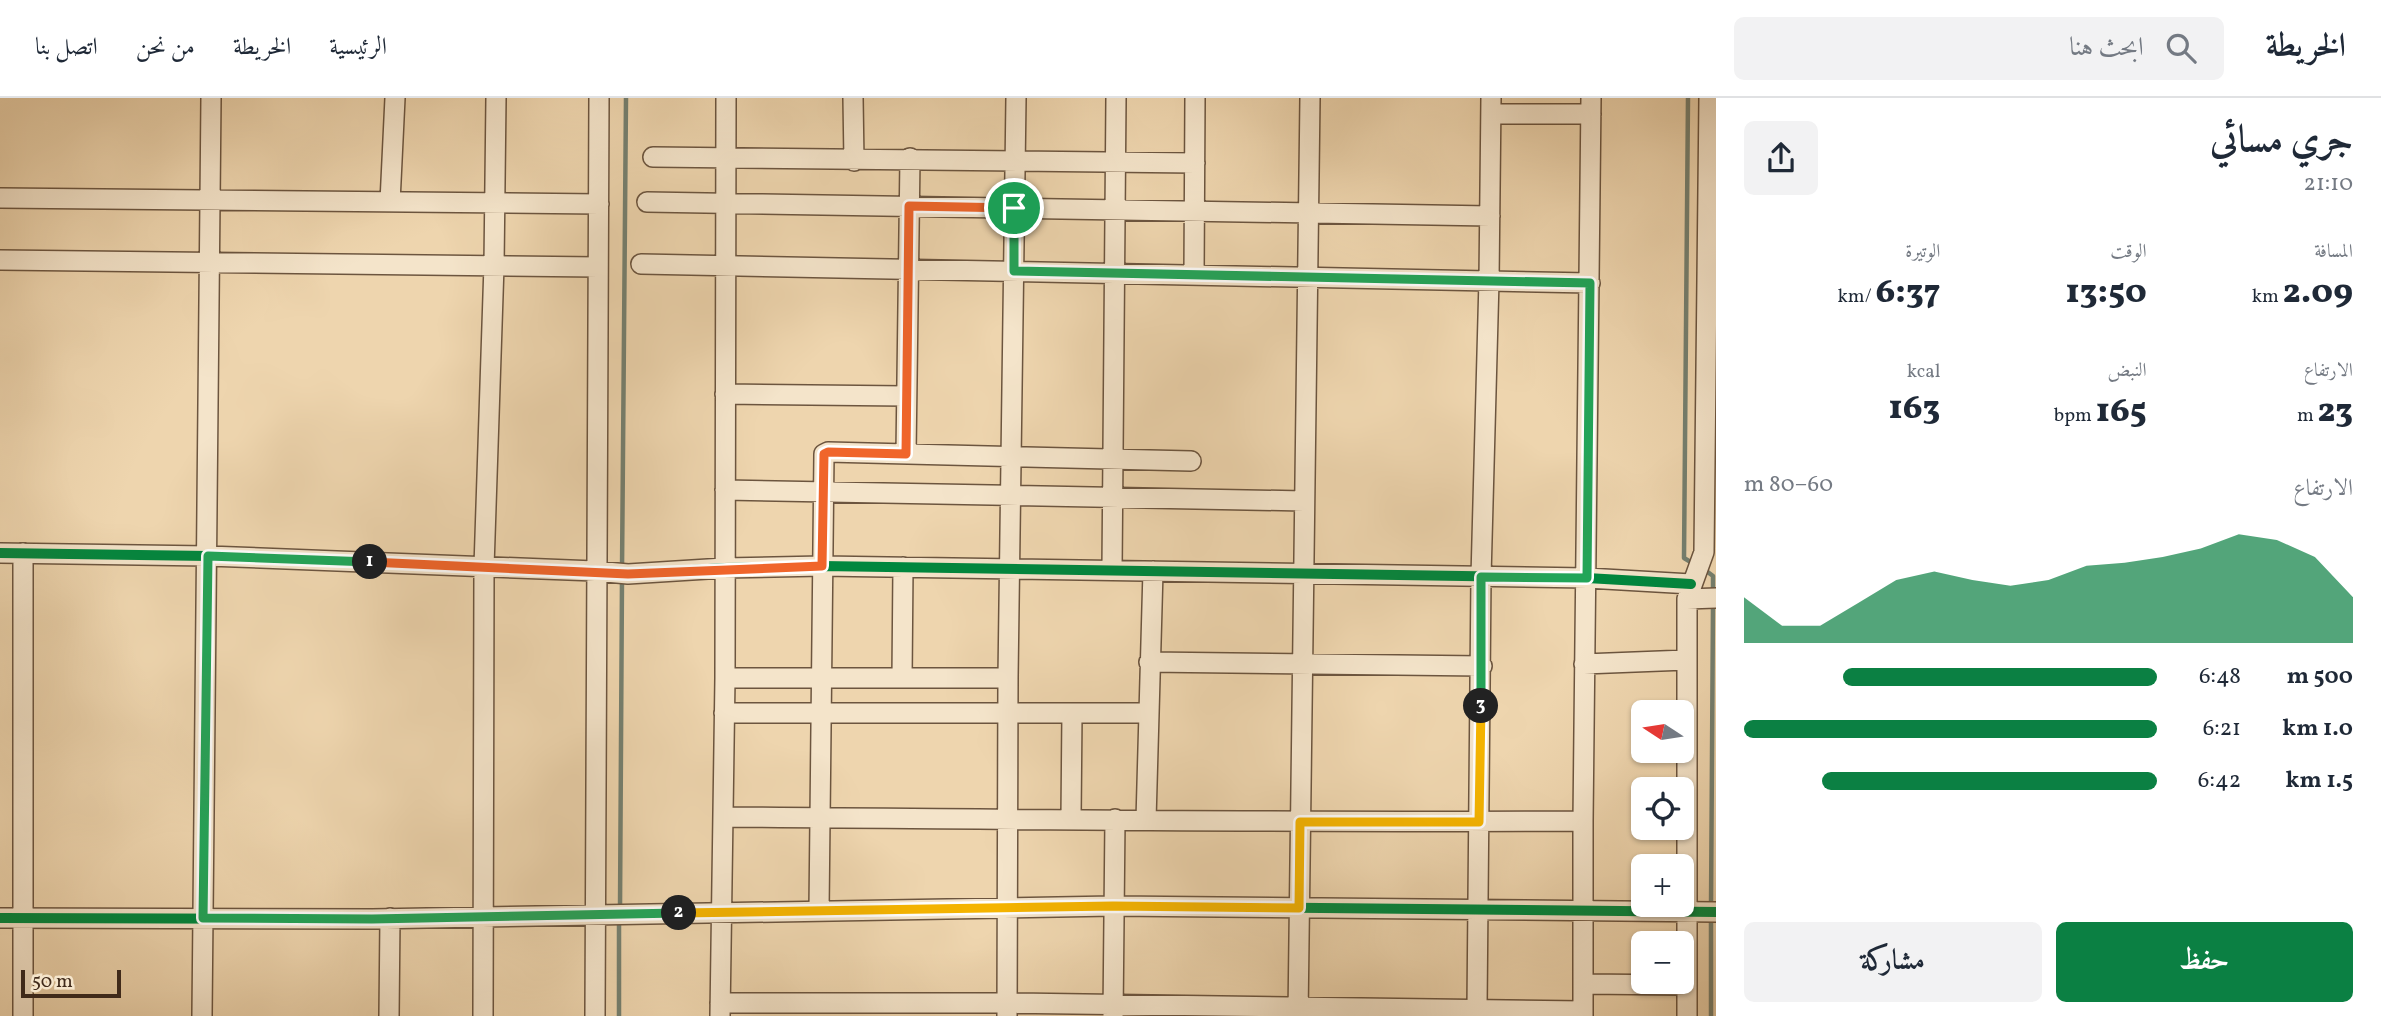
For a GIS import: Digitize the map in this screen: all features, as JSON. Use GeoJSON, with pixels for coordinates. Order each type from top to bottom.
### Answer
{"type":"FeatureCollection","features":[{"type":"Feature","properties":{"kind":"street"},"geometry":{"type":"LineString","coordinates":[[202,1016],[211,98]]}},
{"type":"Feature","properties":{"kind":"street"},"geometry":{"type":"LineString","coordinates":[[390,202],[395,98]]}},
{"type":"Feature","properties":{"kind":"street"},"geometry":{"type":"LineString","coordinates":[[483,1016],[484,567],[494,265],[496,98]]}},
{"type":"Feature","properties":{"kind":"street"},"geometry":{"type":"LineString","coordinates":[[595,1016],[599,98]]}},
{"type":"Feature","properties":{"kind":"street"},"geometry":{"type":"LineString","coordinates":[[726,98],[725,678],[720,1010],[1403,1012],[1477,1009],[1583,1013],[1591,106],[1491,106],[1481,577],[1477,1009]]}},
{"type":"Feature","properties":{"kind":"street"},"geometry":{"type":"LineString","coordinates":[[853,98],[854,161]]}},
{"type":"Feature","properties":{"kind":"street"},"geometry":{"type":"LineString","coordinates":[[1007,1010],[1008,678],[1016,98]]}},
{"type":"Feature","properties":{"kind":"street"},"geometry":{"type":"LineString","coordinates":[[1112,570],[1116,98]]}},
{"type":"Feature","properties":{"kind":"street"},"geometry":{"type":"LineString","coordinates":[[1194,275],[1195,98]]}},
{"type":"Feature","properties":{"kind":"street"},"geometry":{"type":"LineString","coordinates":[[1298,1011],[1310,98]]}},
{"type":"Feature","properties":{"kind":"street"},"geometry":{"type":"LineString","coordinates":[[1690,854],[1686,660],[1689,591],[1704,552],[1712,280],[1709,98]]}},
{"type":"Feature","properties":{"kind":"street"},"geometry":{"type":"LineString","coordinates":[[653,157],[1195,163]]}},
{"type":"Feature","properties":{"kind":"street"},"geometry":{"type":"LineString","coordinates":[[906,454],[910,158]]}},
{"type":"Feature","properties":{"kind":"street"},"geometry":{"type":"LineString","coordinates":[[0,198],[599,205]]}},
{"type":"Feature","properties":{"kind":"street"},"geometry":{"type":"LineString","coordinates":[[647,202],[1490,216]]}},
{"type":"Feature","properties":{"kind":"street"},"geometry":{"type":"LineString","coordinates":[[0,260],[598,267]]}},
{"type":"Feature","properties":{"kind":"street"},"geometry":{"type":"LineString","coordinates":[[641,264],[1590,283]]}},
{"type":"Feature","properties":{"kind":"street"},"geometry":{"type":"LineString","coordinates":[[725,394],[906,396]]}},
{"type":"Feature","properties":{"kind":"street"},"geometry":{"type":"LineString","coordinates":[[819,910],[823,458],[828,452],[1191,461]]}},
{"type":"Feature","properties":{"kind":"street"},"geometry":{"type":"LineString","coordinates":[[725,490],[1304,502]]}},
{"type":"Feature","properties":{"kind":"street"},"geometry":{"type":"LineString","coordinates":[[0,553],[208,556],[639,574],[724,568],[822,566],[1587,578],[1689,591],[1716,598]]}},
{"type":"Feature","properties":{"kind":"street"},"geometry":{"type":"LineString","coordinates":[[23,553],[23,1016]]}},
{"type":"Feature","properties":{"kind":"street"},"geometry":{"type":"LineString","coordinates":[[902,678],[904,567]]}},
{"type":"Feature","properties":{"kind":"street"},"geometry":{"type":"LineString","coordinates":[[1146,820],[1153,571]]}},
{"type":"Feature","properties":{"kind":"street"},"geometry":{"type":"LineString","coordinates":[[1584,664],[1686,660]]}},
{"type":"Feature","properties":{"kind":"street"},"geometry":{"type":"LineString","coordinates":[[1149,662],[1482,666]]}},
{"type":"Feature","properties":{"kind":"street"},"geometry":{"type":"LineString","coordinates":[[725,678],[1008,678]]}},
{"type":"Feature","properties":{"kind":"street"},"geometry":{"type":"LineString","coordinates":[[724,713],[1147,713]]}},
{"type":"Feature","properties":{"kind":"street"},"geometry":{"type":"LineString","coordinates":[[1071,818],[1072,713]]}},
{"type":"Feature","properties":{"kind":"street"},"geometry":{"type":"LineString","coordinates":[[724,817],[1007,817],[1300,822],[1583,821]]}},
{"type":"Feature","properties":{"kind":"street"},"geometry":{"type":"LineString","coordinates":[[1113,1010],[1115,819]]}},
{"type":"Feature","properties":{"kind":"street"},"geometry":{"type":"LineString","coordinates":[[0,918],[390,918],[1113,906],[1631,911]]}},
{"type":"Feature","properties":{"kind":"street"},"geometry":{"type":"LineString","coordinates":[[1694,912],[1716,912]]}},
{"type":"Feature","properties":{"kind":"street"},"geometry":{"type":"LineString","coordinates":[[389,1016],[390,918]]}},
{"type":"Feature","properties":{"kind":"street"},"geometry":{"type":"LineString","coordinates":[[1583,984],[1631,984]]}},
{"type":"Feature","properties":{"kind":"street"},"geometry":{"type":"LineString","coordinates":[[1687,994],[1687,1016]]}},
{"type":"Feature","properties":{"kind":"waterway"},"geometry":{"type":"LineString","coordinates":[[622,570],[626,98]]}},
{"type":"Feature","properties":{"kind":"waterway"},"geometry":{"type":"LineString","coordinates":[[1688,98],[1684,558],[1694,564]]}},
{"type":"Feature","properties":{"kind":"waterway"},"geometry":{"type":"LineString","coordinates":[[1705,570],[1713,576],[1713,592]]}},
{"type":"Feature","properties":{"kind":"waterway"},"geometry":{"type":"LineString","coordinates":[[620,909],[622,578]]}},
{"type":"Feature","properties":{"kind":"waterway"},"geometry":{"type":"LineString","coordinates":[[1711,907],[1713,604]]}},
{"type":"Feature","properties":{"kind":"waterway"},"geometry":{"type":"LineString","coordinates":[[1711,919],[1711,1016]]}},
{"type":"Feature","properties":{"kind":"waterway"},"geometry":{"type":"LineString","coordinates":[[619,921],[619,1016]]}},
{"type":"Feature","properties":{"kind":"cycle path"},"geometry":{"type":"LineString","coordinates":[[0,553],[208,556],[628,574],[822,566],[1587,578],[1691,584]]}},
{"type":"Feature","properties":{"kind":"cycle path"},"geometry":{"type":"LineString","coordinates":[[0,918],[372,919],[1113,906],[1716,912]]}},
{"type":"Feature","properties":{"kind":"route"},"geometry":{"type":"LineString","coordinates":[[909,206],[1014,208],[1014,271],[1590,283],[1587,578],[1481,577],[1479,822],[1300,822],[1299,908],[1059,907],[372,919],[203,918],[208,556],[628,574],[822,566],[824,454],[906,454],[909,206]]}}]}
